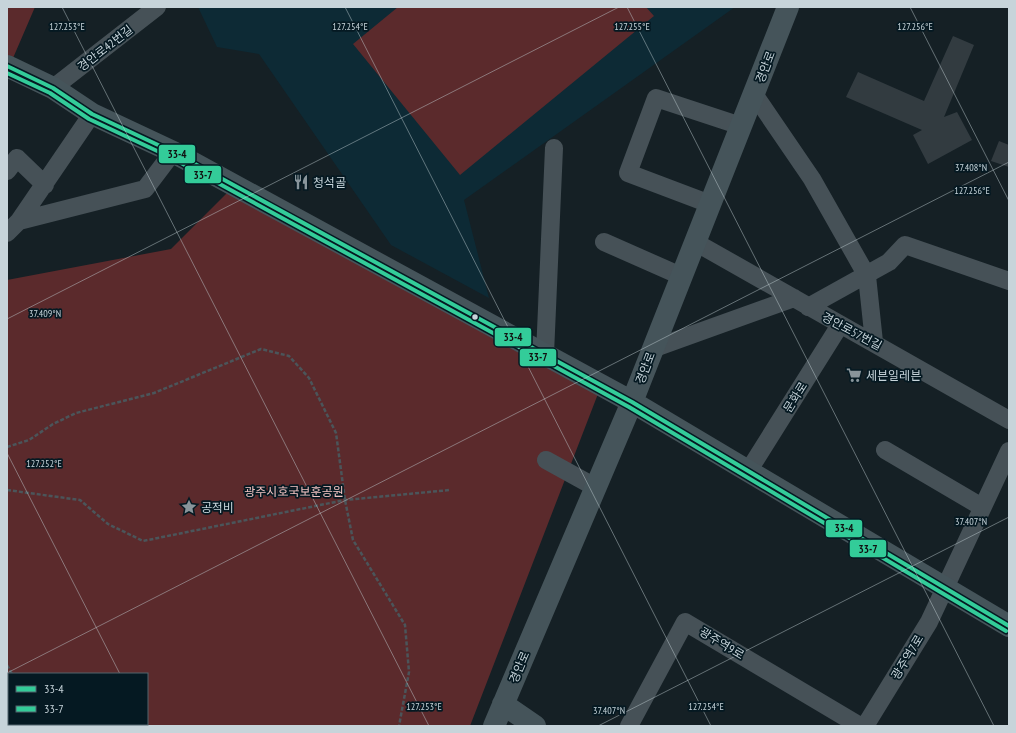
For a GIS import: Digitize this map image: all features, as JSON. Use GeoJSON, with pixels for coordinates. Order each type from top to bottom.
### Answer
{"type":"FeatureCollection","features":[{"type":"Feature","properties":{"kind":"street","name":"경안로42번길"},"geometry":{"type":"LineString","coordinates":[[53,88],[157,7]]}},
{"type":"Feature","properties":{"kind":"street","name":"경안로"},"geometry":{"type":"LineString","coordinates":[[494,726],[632,402],[788,7]]}},
{"type":"Feature","properties":{"kind":"street"},"geometry":{"type":"LineString","coordinates":[[7,66],[53,88],[92,114],[173,152],[632,402],[749,470],[1009,626]]}},
{"type":"Feature","properties":{"kind":"street"},"geometry":{"type":"LineString","coordinates":[[754,94],[812,179],[867,276],[874,342]]}},
{"type":"Feature","properties":{"kind":"street"},"geometry":{"type":"LineString","coordinates":[[710,204],[628,173],[656,98],[741,126]]}},
{"type":"Feature","properties":{"kind":"street"},"geometry":{"type":"LineString","coordinates":[[13,227],[45,185],[92,114]]}},
{"type":"Feature","properties":{"kind":"street"},"geometry":{"type":"LineString","coordinates":[[545,354],[554,148]]}},
{"type":"Feature","properties":{"kind":"street"},"geometry":{"type":"LineString","coordinates":[[13,227],[145,189],[173,152]]}},
{"type":"Feature","properties":{"kind":"street"},"geometry":{"type":"LineString","coordinates":[[7,171],[17,158],[45,185]]}},
{"type":"Feature","properties":{"kind":"street"},"geometry":{"type":"LineString","coordinates":[[604,242],[682,276]]}},
{"type":"Feature","properties":{"kind":"street","name":"경안로57번길"},"geometry":{"type":"LineString","coordinates":[[695,242],[840,325],[874,342],[1009,420]]}},
{"type":"Feature","properties":{"kind":"street"},"geometry":{"type":"LineString","coordinates":[[652,349],[801,303],[867,276],[889,262],[905,245],[1009,280]]}},
{"type":"Feature","properties":{"kind":"street","name":"문화로"},"geometry":{"type":"LineString","coordinates":[[749,470],[840,325]]}},
{"type":"Feature","properties":{"kind":"street"},"geometry":{"type":"LineString","coordinates":[[885,450],[982,507]]}},
{"type":"Feature","properties":{"kind":"street"},"geometry":{"type":"LineString","coordinates":[[944,587],[1009,451]]}},
{"type":"Feature","properties":{"kind":"street"},"geometry":{"type":"LineString","coordinates":[[546,460],[595,487]]}},
{"type":"Feature","properties":{"kind":"street","name":"광주역7로"},"geometry":{"type":"LineString","coordinates":[[865,726],[929,622],[944,587]]}},
{"type":"Feature","properties":{"kind":"street","name":"광주역9로"},"geometry":{"type":"LineString","coordinates":[[629,726],[686,622],[860,726]]}},
{"type":"Feature","properties":{"kind":"street"},"geometry":{"type":"LineString","coordinates":[[503,704],[535,726]]}},
{"type":"Feature","properties":{"kind":"path"},"geometry":{"type":"LineString","coordinates":[[7,447],[30,440],[53,424],[76,413],[154,393],[261,349],[289,356],[310,378],[336,433],[344,500],[353,540],[406,626],[409,672],[400,726]]}},
{"type":"Feature","properties":{"kind":"path"},"geometry":{"type":"LineString","coordinates":[[7,490],[80,500],[108,524],[143,541],[344,500],[450,490]]}},
{"type":"Feature","properties":{"kind":"shaded area"},"geometry":{"type":"Polygon","coordinates":[[[198,7],[735,7],[464,200],[489,298],[391,245],[259,54],[217,47],[198,7]]]}},
{"type":"Feature","properties":{"kind":"green space"},"geometry":{"type":"Polygon","coordinates":[[[7,7],[35,7],[7,72],[7,7]]]}},
{"type":"Feature","properties":{"kind":"green space"},"geometry":{"type":"Polygon","coordinates":[[[398,7],[646,7],[654,16],[460,175],[353,44],[398,7]]]}},
{"type":"Feature","properties":{"kind":"green space","name":"광주시호국보훈공원"},"geometry":{"type":"Polygon","coordinates":[[[229,191],[601,386],[470,726],[7,726],[7,280],[171,249],[229,191]]]}},
{"type":"Feature","properties":{"kind":"building"},"geometry":{"type":"Polygon","coordinates":[[[953,36],[974,45],[944,117],[957,112],[972,140],[928,164],[913,135],[922,130],[846,97],[858,72],[924,101],[953,36]]]}},
{"type":"Feature","properties":{"kind":"building"},"geometry":{"type":"Polygon","coordinates":[[[999,141],[1009,145],[1009,167],[991,161],[999,141]]]}},
{"type":"Feature","properties":{"kind":"transit line","name":"33-4"},"geometry":{"type":"LineString","coordinates":[[7,66],[53,88],[92,114],[173,152],[632,402],[1009,626]]}},
{"type":"Feature","properties":{"kind":"transit line","name":"33-7"},"geometry":{"type":"LineString","coordinates":[[7,73],[50,93],[89,119],[170,157],[629,407],[1006,631]]}},
{"type":"Feature","properties":{"kind":"place","name":"청석골"},"geometry":{"type":"Point","coordinates":[301,182]}},
{"type":"Feature","properties":{"kind":"place","name":"세븐일레븐"},"geometry":{"type":"Point","coordinates":[854,375]}},
{"type":"Feature","properties":{"kind":"place","name":"공적비"},"geometry":{"type":"Point","coordinates":[189,507]}}]}
